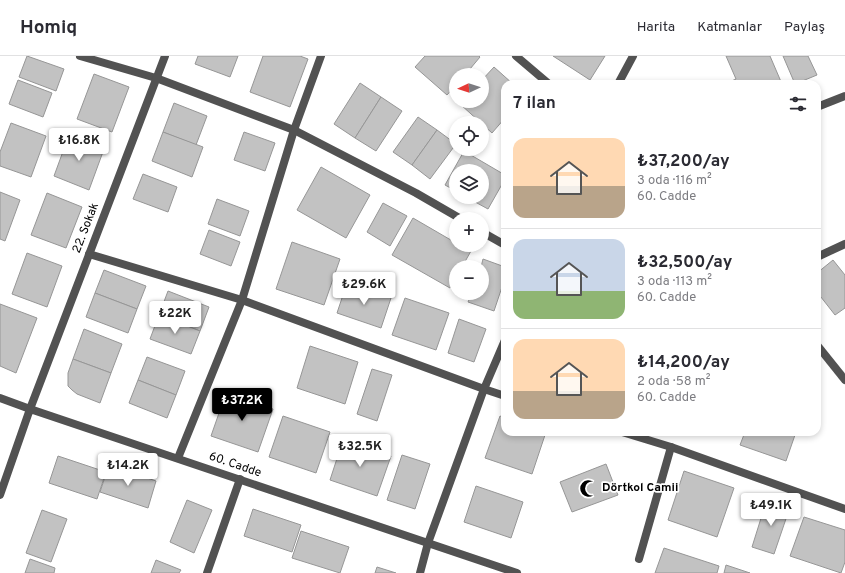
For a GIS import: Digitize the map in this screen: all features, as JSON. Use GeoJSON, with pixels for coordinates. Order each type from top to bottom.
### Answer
{"type":"FeatureCollection","features":[{"type":"Feature","properties":{"kind":"street"},"geometry":{"type":"LineString","coordinates":[[80,56],[156,78],[294,130],[416,193],[449,212]]}},
{"type":"Feature","properties":{"kind":"street","name":"22. Sokak"},"geometry":{"type":"LineString","coordinates":[[30,409],[165,56]]}},
{"type":"Feature","properties":{"kind":"street"},"geometry":{"type":"LineString","coordinates":[[178,458],[242,300],[294,130],[321,56]]}},
{"type":"Feature","properties":{"kind":"street"},"geometry":{"type":"LineString","coordinates":[[516,56],[544,80]]}},
{"type":"Feature","properties":{"kind":"street"},"geometry":{"type":"LineString","coordinates":[[620,80],[633,56]]}},
{"type":"Feature","properties":{"kind":"street"},"geometry":{"type":"LineString","coordinates":[[821,105],[845,96]]}},
{"type":"Feature","properties":{"kind":"street"},"geometry":{"type":"LineString","coordinates":[[489,236],[501,243]]}},
{"type":"Feature","properties":{"kind":"street"},"geometry":{"type":"LineString","coordinates":[[821,255],[845,244]]}},
{"type":"Feature","properties":{"kind":"street"},"geometry":{"type":"LineString","coordinates":[[89,254],[242,300],[501,395]]}},
{"type":"Feature","properties":{"kind":"street"},"geometry":{"type":"LineString","coordinates":[[420,573],[428,543],[484,389],[501,349]]}},
{"type":"Feature","properties":{"kind":"street"},"geometry":{"type":"LineString","coordinates":[[821,350],[845,380]]}},
{"type":"Feature","properties":{"kind":"street","name":"60. Cadde"},"geometry":{"type":"LineString","coordinates":[[0,398],[517,573]]}},
{"type":"Feature","properties":{"kind":"street"},"geometry":{"type":"LineString","coordinates":[[0,495],[30,409]]}},
{"type":"Feature","properties":{"kind":"street"},"geometry":{"type":"LineString","coordinates":[[635,436],[671,447],[845,509]]}},
{"type":"Feature","properties":{"kind":"street"},"geometry":{"type":"LineString","coordinates":[[639,559],[671,447]]}},
{"type":"Feature","properties":{"kind":"street"},"geometry":{"type":"LineString","coordinates":[[207,573],[240,479]]}},
{"type":"Feature","properties":{"kind":"building"},"geometry":{"type":"Polygon","coordinates":[[[27,56],[64,69],[56,91],[19,77],[27,56]]]}},
{"type":"Feature","properties":{"kind":"building"},"geometry":{"type":"Polygon","coordinates":[[[198,56],[238,56],[230,77],[195,64],[198,56]]]}},
{"type":"Feature","properties":{"kind":"building"},"geometry":{"type":"Polygon","coordinates":[[[263,56],[300,56],[308,59],[290,107],[250,92],[263,56]]]}},
{"type":"Feature","properties":{"kind":"building"},"geometry":{"type":"Polygon","coordinates":[[[425,56],[480,57],[471,68],[449,68],[449,93],[447,95],[415,67],[425,56]]]}},
{"type":"Feature","properties":{"kind":"building"},"geometry":{"type":"Polygon","coordinates":[[[553,56],[605,56],[590,80],[553,56]]]}},
{"type":"Feature","properties":{"kind":"building"},"geometry":{"type":"Polygon","coordinates":[[[726,56],[770,56],[780,80],[734,80],[736,79],[726,56]]]}},
{"type":"Feature","properties":{"kind":"building"},"geometry":{"type":"Polygon","coordinates":[[[783,56],[808,56],[817,75],[805,80],[793,80],[783,56]]]}},
{"type":"Feature","properties":{"kind":"building"},"geometry":{"type":"Polygon","coordinates":[[[494,67],[509,80],[501,80],[501,123],[492,133],[489,130],[489,116],[473,116],[464,108],[489,108],[489,72],[494,67]]]}},
{"type":"Feature","properties":{"kind":"building"},"geometry":{"type":"Polygon","coordinates":[[[94,74],[129,87],[112,132],[77,119],[94,74]]]}},
{"type":"Feature","properties":{"kind":"building"},"geometry":{"type":"Polygon","coordinates":[[[18,80],[52,93],[43,117],[9,104],[18,80]]]}},
{"type":"Feature","properties":{"kind":"building"},"geometry":{"type":"Polygon","coordinates":[[[360,83],[381,97],[355,138],[334,124],[360,83]]]}},
{"type":"Feature","properties":{"kind":"building"},"geometry":{"type":"Polygon","coordinates":[[[381,97],[402,111],[376,151],[355,138],[381,97]]]}},
{"type":"Feature","properties":{"kind":"building"},"geometry":{"type":"Polygon","coordinates":[[[174,103],[207,116],[196,145],[163,132],[174,103]]]}},
{"type":"Feature","properties":{"kind":"building"},"geometry":{"type":"Polygon","coordinates":[[[418,117],[437,130],[412,165],[393,152],[418,117]]]}},
{"type":"Feature","properties":{"kind":"building"},"geometry":{"type":"Polygon","coordinates":[[[11,123],[46,136],[31,177],[0,166],[0,152],[11,123]]]}},
{"type":"Feature","properties":{"kind":"building"},"geometry":{"type":"Polygon","coordinates":[[[437,130],[449,139],[449,153],[430,179],[412,165],[437,130]]]}},
{"type":"Feature","properties":{"kind":"building"},"geometry":{"type":"Polygon","coordinates":[[[163,132],[203,147],[192,177],[152,161],[163,132]]]}},
{"type":"Feature","properties":{"kind":"building"},"geometry":{"type":"Polygon","coordinates":[[[244,132],[275,143],[265,171],[234,160],[244,132]]]}},
{"type":"Feature","properties":{"kind":"building"},"geometry":{"type":"Polygon","coordinates":[[[69,135],[104,149],[89,190],[54,176],[69,135]]]}},
{"type":"Feature","properties":{"kind":"building"},"geometry":{"type":"Polygon","coordinates":[[[461,156],[473,156],[486,164],[457,164],[461,156]]]}},
{"type":"Feature","properties":{"kind":"building"},"geometry":{"type":"Polygon","coordinates":[[[489,166],[501,173],[501,186],[488,209],[479,204],[489,204],[489,166]]]}},
{"type":"Feature","properties":{"kind":"building"},"geometry":{"type":"Polygon","coordinates":[[[321,167],[370,195],[346,238],[297,210],[321,167]]]}},
{"type":"Feature","properties":{"kind":"building"},"geometry":{"type":"Polygon","coordinates":[[[143,174],[177,187],[168,212],[133,199],[143,174]]]}},
{"type":"Feature","properties":{"kind":"building"},"geometry":{"type":"Polygon","coordinates":[[[449,178],[449,187],[445,185],[449,178]]]}},
{"type":"Feature","properties":{"kind":"building"},"geometry":{"type":"Polygon","coordinates":[[[0,192],[20,200],[5,241],[0,239],[0,192]]]}},
{"type":"Feature","properties":{"kind":"building"},"geometry":{"type":"Polygon","coordinates":[[[47,193],[82,207],[66,248],[31,235],[47,193]]]}},
{"type":"Feature","properties":{"kind":"building"},"geometry":{"type":"Polygon","coordinates":[[[217,199],[249,211],[240,236],[208,224],[217,199]]]}},
{"type":"Feature","properties":{"kind":"building"},"geometry":{"type":"Polygon","coordinates":[[[383,203],[407,216],[390,246],[367,232],[383,203]]]}},
{"type":"Feature","properties":{"kind":"building"},"geometry":{"type":"Polygon","coordinates":[[[413,218],[449,239],[449,252],[470,252],[466,260],[449,260],[449,287],[392,255],[413,218]]]}},
{"type":"Feature","properties":{"kind":"building"},"geometry":{"type":"Polygon","coordinates":[[[209,230],[240,242],[231,266],[200,254],[209,230]]]}},
{"type":"Feature","properties":{"kind":"building"},"geometry":{"type":"Polygon","coordinates":[[[292,242],[340,259],[324,305],[276,289],[292,242]]]}},
{"type":"Feature","properties":{"kind":"building"},"geometry":{"type":"Polygon","coordinates":[[[27,253],[62,266],[47,307],[12,294],[27,253]]]}},
{"type":"Feature","properties":{"kind":"building"},"geometry":{"type":"Polygon","coordinates":[[[833,260],[845,275],[845,308],[835,315],[821,297],[821,270],[833,260]]]}},
{"type":"Feature","properties":{"kind":"building"},"geometry":{"type":"Polygon","coordinates":[[[489,261],[501,266],[501,290],[494,311],[468,302],[469,300],[489,300],[489,261]]]}},
{"type":"Feature","properties":{"kind":"building"},"geometry":{"type":"Polygon","coordinates":[[[104,270],[146,286],[137,309],[95,293],[104,270]]]}},
{"type":"Feature","properties":{"kind":"building"},"geometry":{"type":"Polygon","coordinates":[[[347,283],[391,298],[381,328],[337,313],[347,283]]]}},
{"type":"Feature","properties":{"kind":"building"},"geometry":{"type":"Polygon","coordinates":[[[168,291],[209,307],[200,331],[159,315],[168,291]]]}},
{"type":"Feature","properties":{"kind":"building"},"geometry":{"type":"Polygon","coordinates":[[[95,293],[137,309],[128,333],[86,317],[95,293]]]}},
{"type":"Feature","properties":{"kind":"building"},"geometry":{"type":"Polygon","coordinates":[[[405,298],[449,313],[436,350],[392,335],[405,298]]]}},
{"type":"Feature","properties":{"kind":"building"},"geometry":{"type":"Polygon","coordinates":[[[0,304],[37,318],[16,373],[0,366],[0,304]]]}},
{"type":"Feature","properties":{"kind":"building"},"geometry":{"type":"Polygon","coordinates":[[[159,315],[200,331],[191,354],[150,339],[159,315]]]}},
{"type":"Feature","properties":{"kind":"building"},"geometry":{"type":"Polygon","coordinates":[[[459,319],[486,329],[474,362],[448,353],[459,319]]]}},
{"type":"Feature","properties":{"kind":"building"},"geometry":{"type":"Polygon","coordinates":[[[84,329],[122,344],[111,373],[73,359],[84,329]]]}},
{"type":"Feature","properties":{"kind":"building"},"geometry":{"type":"Polygon","coordinates":[[[310,346],[358,362],[345,404],[297,388],[310,346]]]}},
{"type":"Feature","properties":{"kind":"building"},"geometry":{"type":"Polygon","coordinates":[[[147,357],[185,371],[176,395],[138,380],[147,357]]]}},
{"type":"Feature","properties":{"kind":"building"},"geometry":{"type":"Polygon","coordinates":[[[73,359],[111,373],[100,403],[77,394],[68,386],[68,373],[73,359]]]}},
{"type":"Feature","properties":{"kind":"building"},"geometry":{"type":"Polygon","coordinates":[[[372,369],[392,375],[377,421],[357,414],[372,369]]]}},
{"type":"Feature","properties":{"kind":"building"},"geometry":{"type":"Polygon","coordinates":[[[138,380],[176,395],[167,418],[129,403],[138,380]]]}},
{"type":"Feature","properties":{"kind":"building"},"geometry":{"type":"Polygon","coordinates":[[[226,393],[273,409],[258,452],[211,436],[226,393]]]}},
{"type":"Feature","properties":{"kind":"building"},"geometry":{"type":"Polygon","coordinates":[[[283,416],[330,432],[316,473],[269,457],[283,416]]]}},
{"type":"Feature","properties":{"kind":"building"},"geometry":{"type":"Polygon","coordinates":[[[500,416],[501,436],[545,436],[532,474],[485,458],[500,416]]]}},
{"type":"Feature","properties":{"kind":"building"},"geometry":{"type":"Polygon","coordinates":[[[743,436],[795,436],[786,461],[740,445],[743,436]]]}},
{"type":"Feature","properties":{"kind":"building"},"geometry":{"type":"Polygon","coordinates":[[[343,440],[391,456],[377,496],[330,480],[343,440]]]}},
{"type":"Feature","properties":{"kind":"building"},"geometry":{"type":"Polygon","coordinates":[[[402,455],[430,464],[415,509],[387,500],[402,455]]]}},
{"type":"Feature","properties":{"kind":"building"},"geometry":{"type":"Polygon","coordinates":[[[58,456],[106,472],[97,499],[49,483],[58,456]]]}},
{"type":"Feature","properties":{"kind":"building","name":"Dörtkol Camii"},"geometry":{"type":"Polygon","coordinates":[[[606,464],[618,495],[572,512],[560,482],[606,464]]]}},
{"type":"Feature","properties":{"kind":"building"},"geometry":{"type":"Polygon","coordinates":[[[109,465],[156,481],[148,508],[100,492],[109,465]]]}},
{"type":"Feature","properties":{"kind":"building"},"geometry":{"type":"Polygon","coordinates":[[[684,471],[734,488],[717,537],[668,520],[684,471]]]}},
{"type":"Feature","properties":{"kind":"building"},"geometry":{"type":"Polygon","coordinates":[[[476,486],[523,502],[511,538],[464,522],[476,486]]]}},
{"type":"Feature","properties":{"kind":"building"},"geometry":{"type":"Polygon","coordinates":[[[767,499],[790,507],[774,554],[752,547],[767,499]]]}},
{"type":"Feature","properties":{"kind":"building"},"geometry":{"type":"Polygon","coordinates":[[[187,500],[212,510],[194,553],[170,542],[187,500]]]}},
{"type":"Feature","properties":{"kind":"building"},"geometry":{"type":"Polygon","coordinates":[[[253,509],[301,525],[292,552],[244,536],[253,509]]]}},
{"type":"Feature","properties":{"kind":"building"},"geometry":{"type":"Polygon","coordinates":[[[42,510],[67,519],[51,562],[26,553],[42,510]]]}},
{"type":"Feature","properties":{"kind":"building"},"geometry":{"type":"Polygon","coordinates":[[[804,517],[845,530],[845,562],[841,573],[790,556],[804,517]]]}},
{"type":"Feature","properties":{"kind":"building"},"geometry":{"type":"Polygon","coordinates":[[[301,531],[349,547],[340,573],[292,558],[301,531]]]}},
{"type":"Feature","properties":{"kind":"building"},"geometry":{"type":"Polygon","coordinates":[[[664,548],[719,566],[717,573],[655,573],[664,548]]]}},
{"type":"Feature","properties":{"kind":"building"},"geometry":{"type":"Polygon","coordinates":[[[30,559],[55,568],[54,573],[25,573],[30,559]]]}},
{"type":"Feature","properties":{"kind":"building"},"geometry":{"type":"Polygon","coordinates":[[[156,560],[181,570],[179,573],[151,573],[156,560]]]}},
{"type":"Feature","properties":{"kind":"building"},"geometry":{"type":"Polygon","coordinates":[[[726,565],[750,573],[724,573],[726,565]]]}},
{"type":"Feature","properties":{"kind":"building"},"geometry":{"type":"Polygon","coordinates":[[[377,567],[396,573],[375,573],[377,567]]]}},
{"type":"Feature","properties":{"kind":"place","name":"Dörtkol Camii"},"geometry":{"type":"Point","coordinates":[589,488]}}]}
